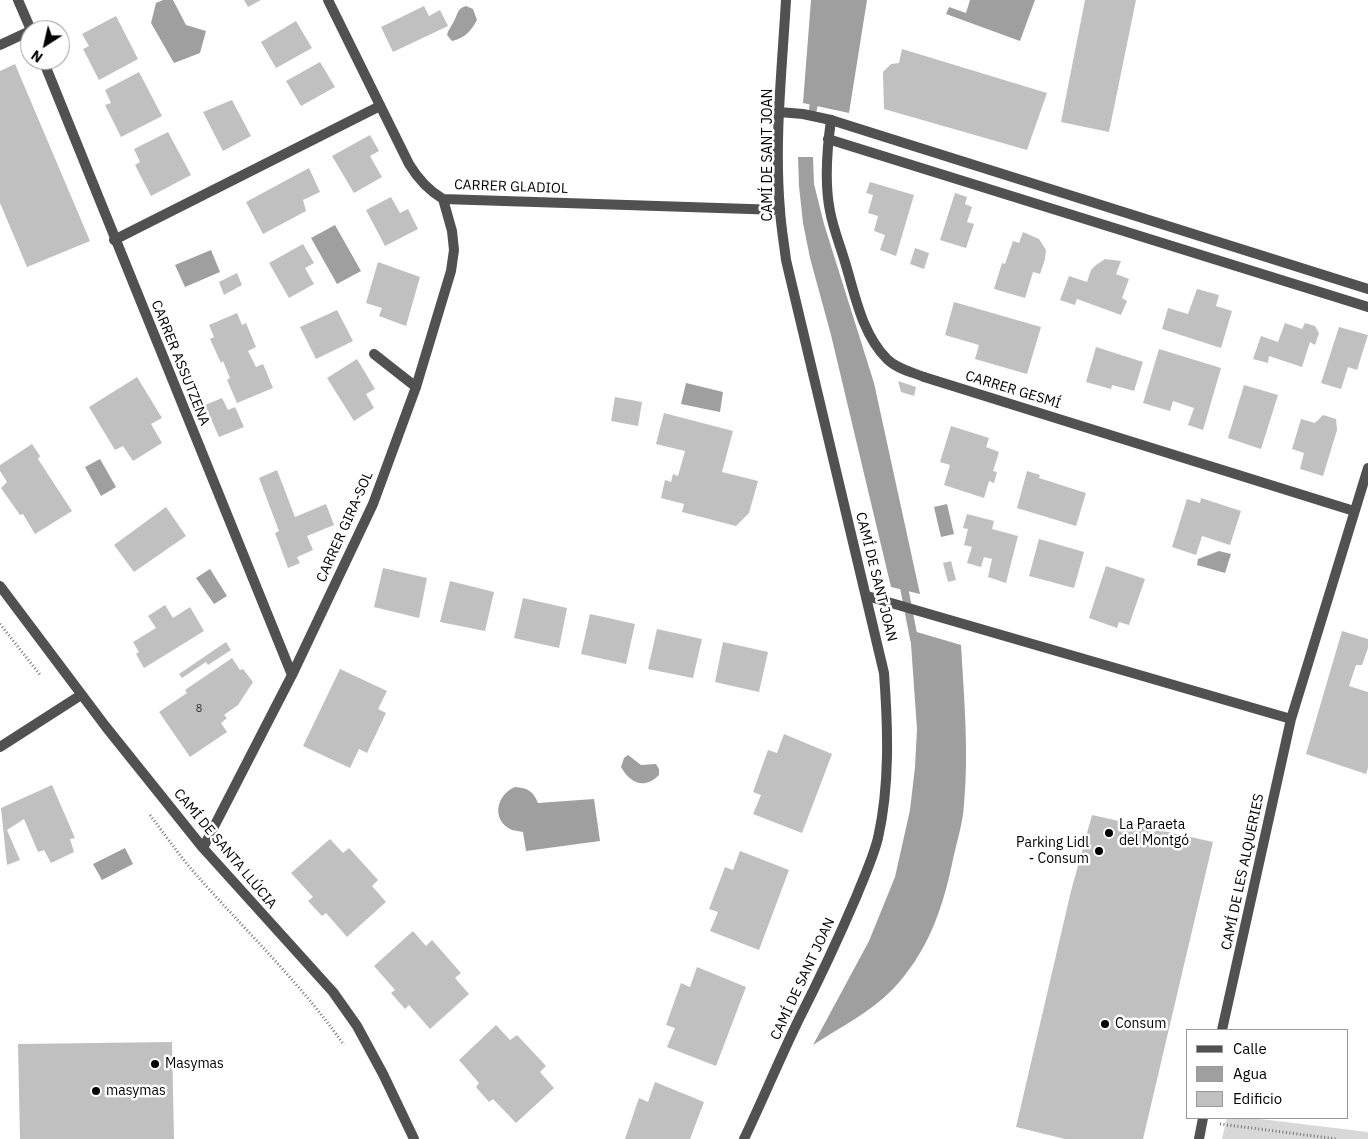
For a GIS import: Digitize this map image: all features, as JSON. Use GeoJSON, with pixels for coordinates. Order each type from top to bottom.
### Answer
{"type":"FeatureCollection","features":[{"type":"Feature","properties":{"kind":"street"},"geometry":{"type":"LineString","coordinates":[[18,0],[26,20]]}},
{"type":"Feature","properties":{"kind":"street","name":"CARRER GLADIOL"},"geometry":{"type":"LineString","coordinates":[[328,0],[417,178],[433,193],[443,199],[780,210]]}},
{"type":"Feature","properties":{"kind":"street","name":"CAMÍ DE SANT JOAN"},"geometry":{"type":"LineString","coordinates":[[744,1139],[833,950],[858,891],[877,840],[885,786],[887,714],[884,673],[786,260],[780,210],[779,112],[786,0]]}},
{"type":"Feature","properties":{"kind":"street"},"geometry":{"type":"LineString","coordinates":[[0,44],[20,35]]}},
{"type":"Feature","properties":{"kind":"street","name":"CARRER ASSUTZENA"},"geometry":{"type":"LineString","coordinates":[[47,70],[114,240],[292,675]]}},
{"type":"Feature","properties":{"kind":"street"},"geometry":{"type":"LineString","coordinates":[[114,240],[380,106]]}},
{"type":"Feature","properties":{"kind":"street"},"geometry":{"type":"LineString","coordinates":[[779,112],[803,114],[826,119],[1368,289]]}},
{"type":"Feature","properties":{"kind":"street","name":"CARRER GESMÍ"},"geometry":{"type":"LineString","coordinates":[[826,119],[830,211],[861,312],[871,337],[889,361],[902,369],[1354,511]]}},
{"type":"Feature","properties":{"kind":"street"},"geometry":{"type":"LineString","coordinates":[[828,139],[1368,307]]}},
{"type":"Feature","properties":{"kind":"street","name":"CARRER GIRA-SOL"},"geometry":{"type":"LineString","coordinates":[[203,848],[292,675],[373,504],[416,386],[451,271],[454,250],[452,231],[443,199]]}},
{"type":"Feature","properties":{"kind":"street"},"geometry":{"type":"LineString","coordinates":[[374,354],[416,386]]}},
{"type":"Feature","properties":{"kind":"street"},"geometry":{"type":"LineString","coordinates":[[867,596],[1291,719],[1368,468]]}},
{"type":"Feature","properties":{"kind":"street","name":"CAMÍ DE SANTA LLÚCIA"},"geometry":{"type":"LineString","coordinates":[[0,586],[81,695],[203,848],[332,992],[357,1026],[414,1139]]}},
{"type":"Feature","properties":{"kind":"street"},"geometry":{"type":"LineString","coordinates":[[0,747],[81,695]]}},
{"type":"Feature","properties":{"kind":"street","name":"CAMÍ DE LES ALQUERIES"},"geometry":{"type":"LineString","coordinates":[[1222,1029],[1291,719]]}},
{"type":"Feature","properties":{"kind":"street"},"geometry":{"type":"LineString","coordinates":[[1200,1139],[1202,1120]]}},
{"type":"Feature","properties":{"kind":"path"},"geometry":{"type":"LineString","coordinates":[[1202,1120],[1337,1139]]}},
{"type":"Feature","properties":{"kind":"shaded area"},"geometry":{"type":"Polygon","coordinates":[[[1227,1119],[1260,1119],[1368,1132],[1368,1139],[1222,1139],[1227,1119]]]}},
{"type":"Feature","properties":{"kind":"water"},"geometry":{"type":"Polygon","coordinates":[[[163,0],[173,0],[186,25],[206,31],[200,53],[174,63],[151,23],[156,3],[163,0]]]}},
{"type":"Feature","properties":{"kind":"water"},"geometry":{"type":"Polygon","coordinates":[[[811,0],[867,0],[849,113],[803,103],[811,0]]]}},
{"type":"Feature","properties":{"kind":"water"},"geometry":{"type":"Polygon","coordinates":[[[970,0],[1035,0],[1020,41],[946,14],[949,7],[966,13],[970,0]]]}},
{"type":"Feature","properties":{"kind":"water"},"geometry":{"type":"Polygon","coordinates":[[[466,6],[473,9],[477,20],[467,34],[452,41],[447,35],[448,32],[459,11],[466,6]]]}},
{"type":"Feature","properties":{"kind":"water"},"geometry":{"type":"Polygon","coordinates":[[[798,157],[813,157],[814,184],[824,224],[874,383],[920,594],[891,587],[831,335],[810,258],[803,223],[798,157]]]}},
{"type":"Feature","properties":{"kind":"water"},"geometry":{"type":"Polygon","coordinates":[[[335,225],[361,271],[337,284],[311,238],[335,225]]]}},
{"type":"Feature","properties":{"kind":"water"},"geometry":{"type":"Polygon","coordinates":[[[211,250],[220,272],[185,287],[175,265],[211,250]]]}},
{"type":"Feature","properties":{"kind":"water"},"geometry":{"type":"Polygon","coordinates":[[[686,383],[723,392],[720,412],[681,404],[686,383]]]}},
{"type":"Feature","properties":{"kind":"water"},"geometry":{"type":"Polygon","coordinates":[[[100,459],[116,487],[101,496],[85,467],[100,459]]]}},
{"type":"Feature","properties":{"kind":"water"},"geometry":{"type":"Polygon","coordinates":[[[947,504],[954,534],[941,537],[934,507],[947,504]]]}},
{"type":"Feature","properties":{"kind":"water"},"geometry":{"type":"Polygon","coordinates":[[[1219,551],[1231,554],[1225,573],[1197,565],[1198,559],[1219,551]]]}},
{"type":"Feature","properties":{"kind":"water"},"geometry":{"type":"Polygon","coordinates":[[[210,569],[227,596],[214,604],[196,578],[210,569]]]}},
{"type":"Feature","properties":{"kind":"water"},"geometry":{"type":"Polygon","coordinates":[[[910,630],[961,645],[966,725],[966,765],[963,812],[959,834],[938,915],[932,931],[915,961],[884,998],[865,1013],[813,1045],[869,941],[895,877],[910,810],[915,767],[917,729],[910,630]]]}},
{"type":"Feature","properties":{"kind":"water"},"geometry":{"type":"Polygon","coordinates":[[[628,755],[641,765],[656,764],[659,769],[659,775],[648,782],[638,783],[633,781],[621,767],[624,758],[628,755]]]}},
{"type":"Feature","properties":{"kind":"water"},"geometry":{"type":"Polygon","coordinates":[[[515,787],[530,791],[538,803],[594,799],[600,841],[526,851],[523,832],[512,830],[505,826],[499,814],[498,807],[500,801],[509,790],[515,787]]]}},
{"type":"Feature","properties":{"kind":"water"},"geometry":{"type":"Polygon","coordinates":[[[125,848],[133,864],[102,880],[93,864],[125,848]]]}},
{"type":"Feature","properties":{"kind":"building"},"geometry":{"type":"Polygon","coordinates":[[[244,0],[261,0],[248,7],[244,0]]]}},
{"type":"Feature","properties":{"kind":"building"},"geometry":{"type":"Polygon","coordinates":[[[1085,0],[1136,0],[1109,132],[1061,122],[1085,0]]]}},
{"type":"Feature","properties":{"kind":"building"},"geometry":{"type":"Polygon","coordinates":[[[424,6],[429,16],[440,10],[448,26],[393,52],[381,27],[424,6]]]}},
{"type":"Feature","properties":{"kind":"building"},"geometry":{"type":"Polygon","coordinates":[[[116,16],[138,59],[99,80],[83,49],[89,46],[82,34],[116,16]]]}},
{"type":"Feature","properties":{"kind":"building"},"geometry":{"type":"Polygon","coordinates":[[[296,21],[312,48],[276,68],[261,42],[296,21]]]}},
{"type":"Feature","properties":{"kind":"building"},"geometry":{"type":"Polygon","coordinates":[[[902,49],[1047,93],[1027,150],[884,109],[883,72],[891,64],[899,63],[902,49]]]}},
{"type":"Feature","properties":{"kind":"building"},"geometry":{"type":"Polygon","coordinates":[[[320,62],[335,87],[301,106],[286,81],[320,62]]]}},
{"type":"Feature","properties":{"kind":"building"},"geometry":{"type":"Polygon","coordinates":[[[15,64],[90,241],[27,267],[0,203],[0,71],[15,64]]]}},
{"type":"Feature","properties":{"kind":"building"},"geometry":{"type":"Polygon","coordinates":[[[139,72],[162,116],[121,137],[105,105],[111,103],[105,90],[139,72]]]}},
{"type":"Feature","properties":{"kind":"building"},"geometry":{"type":"Polygon","coordinates":[[[232,100],[251,136],[223,151],[203,112],[232,100]]]}},
{"type":"Feature","properties":{"kind":"building"},"geometry":{"type":"Polygon","coordinates":[[[168,132],[191,175],[151,196],[135,165],[140,162],[134,149],[168,132]]]}},
{"type":"Feature","properties":{"kind":"building"},"geometry":{"type":"Polygon","coordinates":[[[370,135],[379,151],[370,156],[382,177],[354,193],[332,156],[370,135]]]}},
{"type":"Feature","properties":{"kind":"building"},"geometry":{"type":"Polygon","coordinates":[[[309,168],[320,192],[303,200],[306,211],[263,234],[246,202],[309,168]]]}},
{"type":"Feature","properties":{"kind":"building"},"geometry":{"type":"Polygon","coordinates":[[[870,182],[914,195],[896,256],[880,250],[885,235],[874,231],[878,216],[868,213],[873,195],[866,193],[870,182]]]}},
{"type":"Feature","properties":{"kind":"building"},"geometry":{"type":"Polygon","coordinates":[[[955,193],[967,197],[965,204],[972,207],[967,222],[974,224],[966,248],[940,240],[955,193]]]}},
{"type":"Feature","properties":{"kind":"building"},"geometry":{"type":"Polygon","coordinates":[[[391,197],[400,213],[408,209],[418,229],[385,246],[366,210],[391,197]]]}},
{"type":"Feature","properties":{"kind":"building"},"geometry":{"type":"Polygon","coordinates":[[[1023,232],[1039,239],[1046,250],[1040,274],[1033,272],[1025,298],[994,289],[1002,263],[1005,264],[1013,241],[1019,243],[1023,232]]]}},
{"type":"Feature","properties":{"kind":"building"},"geometry":{"type":"Polygon","coordinates":[[[303,244],[314,263],[305,268],[314,284],[289,298],[269,263],[303,244]]]}},
{"type":"Feature","properties":{"kind":"building"},"geometry":{"type":"Polygon","coordinates":[[[915,248],[929,253],[924,269],[910,264],[915,248]]]}},
{"type":"Feature","properties":{"kind":"building"},"geometry":{"type":"Polygon","coordinates":[[[1105,259],[1121,261],[1116,274],[1129,279],[1122,298],[1127,301],[1121,315],[1077,299],[1075,305],[1060,300],[1069,276],[1087,282],[1091,270],[1105,259]]]}},
{"type":"Feature","properties":{"kind":"building"},"geometry":{"type":"Polygon","coordinates":[[[378,262],[420,277],[406,326],[379,316],[382,308],[366,303],[378,262]]]}},
{"type":"Feature","properties":{"kind":"building"},"geometry":{"type":"Polygon","coordinates":[[[237,273],[242,285],[224,295],[219,282],[237,273]]]}},
{"type":"Feature","properties":{"kind":"building"},"geometry":{"type":"Polygon","coordinates":[[[1197,289],[1219,295],[1216,306],[1232,311],[1221,348],[1162,329],[1168,308],[1188,314],[1197,289]]]}},
{"type":"Feature","properties":{"kind":"building"},"geometry":{"type":"Polygon","coordinates":[[[954,302],[1041,327],[1027,374],[975,359],[979,345],[945,335],[954,302]]]}},
{"type":"Feature","properties":{"kind":"building"},"geometry":{"type":"Polygon","coordinates":[[[337,310],[353,341],[316,359],[300,327],[337,310]]]}},
{"type":"Feature","properties":{"kind":"building"},"geometry":{"type":"Polygon","coordinates":[[[237,313],[242,325],[246,323],[256,347],[248,351],[256,367],[263,364],[273,388],[237,403],[227,380],[230,378],[223,361],[221,363],[210,339],[214,337],[209,325],[237,313]]]}},
{"type":"Feature","properties":{"kind":"building"},"geometry":{"type":"Polygon","coordinates":[[[1285,323],[1302,329],[1305,323],[1315,326],[1319,333],[1315,345],[1310,342],[1302,367],[1269,356],[1268,363],[1253,359],[1261,336],[1278,342],[1285,323]]]}},
{"type":"Feature","properties":{"kind":"building"},"geometry":{"type":"Polygon","coordinates":[[[1339,327],[1368,335],[1357,370],[1348,367],[1341,389],[1321,383],[1339,327]]]}},
{"type":"Feature","properties":{"kind":"building"},"geometry":{"type":"Polygon","coordinates":[[[1096,347],[1143,362],[1134,391],[1112,385],[1111,389],[1086,382],[1096,347]]]}},
{"type":"Feature","properties":{"kind":"building"},"geometry":{"type":"Polygon","coordinates":[[[1159,349],[1221,368],[1203,430],[1188,425],[1194,408],[1173,401],[1170,411],[1143,403],[1159,349]]]}},
{"type":"Feature","properties":{"kind":"building"},"geometry":{"type":"Polygon","coordinates":[[[357,359],[375,389],[366,394],[374,408],[354,421],[327,378],[357,359]]]}},
{"type":"Feature","properties":{"kind":"building"},"geometry":{"type":"Polygon","coordinates":[[[137,377],[162,418],[151,424],[162,443],[133,461],[123,446],[115,450],[89,407],[137,377]]]}},
{"type":"Feature","properties":{"kind":"building"},"geometry":{"type":"Polygon","coordinates":[[[898,381],[916,387],[914,396],[901,392],[898,381]]]}},
{"type":"Feature","properties":{"kind":"building"},"geometry":{"type":"Polygon","coordinates":[[[1244,385],[1278,395],[1261,449],[1228,438],[1244,385]]]}},
{"type":"Feature","properties":{"kind":"building"},"geometry":{"type":"Polygon","coordinates":[[[615,397],[642,402],[638,426],[611,421],[615,397]]]}},
{"type":"Feature","properties":{"kind":"building"},"geometry":{"type":"Polygon","coordinates":[[[222,398],[228,410],[235,407],[244,427],[219,437],[205,405],[222,398]]]}},
{"type":"Feature","properties":{"kind":"building"},"geometry":{"type":"Polygon","coordinates":[[[664,413],[733,431],[722,472],[758,481],[749,513],[736,526],[682,512],[684,504],[661,498],[665,480],[671,482],[673,474],[678,476],[685,451],[656,444],[664,413]]]}},
{"type":"Feature","properties":{"kind":"building"},"geometry":{"type":"Polygon","coordinates":[[[1323,415],[1336,419],[1337,430],[1323,476],[1300,469],[1304,453],[1292,449],[1301,419],[1315,423],[1323,415]]]}},
{"type":"Feature","properties":{"kind":"building"},"geometry":{"type":"Polygon","coordinates":[[[951,426],[989,438],[986,447],[999,452],[993,471],[997,472],[994,483],[989,481],[984,498],[944,485],[950,465],[940,462],[951,426]]]}},
{"type":"Feature","properties":{"kind":"building"},"geometry":{"type":"Polygon","coordinates":[[[32,444],[40,456],[38,459],[72,511],[35,534],[23,514],[20,515],[1,488],[7,482],[0,471],[0,465],[32,444]]]}},
{"type":"Feature","properties":{"kind":"building"},"geometry":{"type":"Polygon","coordinates":[[[277,470],[295,517],[326,504],[334,525],[307,536],[313,550],[297,557],[300,563],[288,568],[275,533],[279,531],[259,478],[277,470]]]}},
{"type":"Feature","properties":{"kind":"building"},"geometry":{"type":"Polygon","coordinates":[[[1027,471],[1040,475],[1039,478],[1086,493],[1076,526],[1017,508],[1027,471]]]}},
{"type":"Feature","properties":{"kind":"building"},"geometry":{"type":"Polygon","coordinates":[[[1201,498],[1241,511],[1230,545],[1202,536],[1196,555],[1172,547],[1187,499],[1200,503],[1201,498]]]}},
{"type":"Feature","properties":{"kind":"building"},"geometry":{"type":"Polygon","coordinates":[[[166,507],[186,536],[134,572],[114,545],[166,507]]]}},
{"type":"Feature","properties":{"kind":"building"},"geometry":{"type":"Polygon","coordinates":[[[967,514],[994,521],[992,529],[1018,536],[1006,583],[988,577],[992,559],[984,557],[981,567],[967,563],[972,547],[964,545],[968,529],[963,528],[967,514]]]}},
{"type":"Feature","properties":{"kind":"building"},"geometry":{"type":"Polygon","coordinates":[[[1039,539],[1084,552],[1074,588],[1029,576],[1039,539]]]}},
{"type":"Feature","properties":{"kind":"building"},"geometry":{"type":"Polygon","coordinates":[[[951,561],[956,580],[948,582],[943,563],[951,561]]]}},
{"type":"Feature","properties":{"kind":"building"},"geometry":{"type":"Polygon","coordinates":[[[1106,566],[1145,579],[1129,625],[1119,622],[1117,628],[1089,618],[1106,566]]]}},
{"type":"Feature","properties":{"kind":"building"},"geometry":{"type":"Polygon","coordinates":[[[383,568],[427,578],[419,618],[374,607],[383,568]]]}},
{"type":"Feature","properties":{"kind":"building"},"geometry":{"type":"Polygon","coordinates":[[[450,581],[494,592],[485,631],[440,622],[450,581]]]}},
{"type":"Feature","properties":{"kind":"building"},"geometry":{"type":"Polygon","coordinates":[[[523,598],[567,608],[559,648],[514,638],[523,598]]]}},
{"type":"Feature","properties":{"kind":"building"},"geometry":{"type":"Polygon","coordinates":[[[165,605],[173,618],[190,607],[204,631],[144,668],[136,654],[139,652],[133,642],[156,628],[148,616],[165,605]]]}},
{"type":"Feature","properties":{"kind":"building"},"geometry":{"type":"Polygon","coordinates":[[[590,614],[635,624],[626,664],[581,654],[590,614]]]}},
{"type":"Feature","properties":{"kind":"building"},"geometry":{"type":"Polygon","coordinates":[[[657,629],[702,639],[693,678],[648,669],[657,629]]]}},
{"type":"Feature","properties":{"kind":"building"},"geometry":{"type":"Polygon","coordinates":[[[1342,631],[1368,639],[1368,648],[1362,665],[1356,665],[1349,686],[1368,692],[1368,768],[1366,774],[1306,754],[1342,631]]]}},
{"type":"Feature","properties":{"kind":"building"},"geometry":{"type":"Polygon","coordinates":[[[226,642],[231,650],[208,665],[206,662],[182,678],[179,674],[226,642]]]}},
{"type":"Feature","properties":{"kind":"building"},"geometry":{"type":"Polygon","coordinates":[[[723,642],[768,652],[759,692],[715,682],[723,642]]]}},
{"type":"Feature","properties":{"kind":"building"},"geometry":{"type":"Polygon","coordinates":[[[232,658],[240,670],[243,669],[253,682],[238,705],[224,715],[227,718],[221,723],[227,732],[190,757],[159,712],[187,693],[185,690],[232,658]]]}},
{"type":"Feature","properties":{"kind":"building"},"geometry":{"type":"Polygon","coordinates":[[[340,669],[387,691],[378,709],[386,713],[367,753],[359,749],[350,768],[303,746],[340,669]]]}},
{"type":"Feature","properties":{"kind":"building"},"geometry":{"type":"Polygon","coordinates":[[[784,734],[832,754],[802,833],[753,814],[761,795],[753,792],[768,750],[777,753],[784,734]]]}},
{"type":"Feature","properties":{"kind":"building"},"geometry":{"type":"Polygon","coordinates":[[[52,785],[75,838],[70,839],[74,852],[51,863],[44,850],[38,852],[24,819],[7,830],[20,860],[7,865],[1,808],[52,785]]]}},
{"type":"Feature","properties":{"kind":"building","name":"Consum"},"geometry":{"type":"Polygon","coordinates":[[[1092,815],[1213,842],[1143,1139],[1065,1139],[1016,1127],[1071,891],[1092,815]]]}},
{"type":"Feature","properties":{"kind":"building"},"geometry":{"type":"Polygon","coordinates":[[[330,839],[343,853],[349,848],[378,880],[372,886],[386,902],[347,937],[326,913],[322,916],[308,901],[313,897],[291,873],[330,839]]]}},
{"type":"Feature","properties":{"kind":"building"},"geometry":{"type":"Polygon","coordinates":[[[740,851],[789,870],[759,950],[710,931],[718,912],[709,909],[725,867],[733,870],[740,851]]]}},
{"type":"Feature","properties":{"kind":"building"},"geometry":{"type":"Polygon","coordinates":[[[413,931],[426,946],[432,940],[461,973],[455,978],[469,994],[430,1029],[409,1005],[405,1009],[391,993],[395,990],[374,966],[413,931]]]}},
{"type":"Feature","properties":{"kind":"building"},"geometry":{"type":"Polygon","coordinates":[[[697,967],[746,987],[716,1066],[667,1047],[675,1028],[666,1025],[681,983],[690,987],[697,967]]]}},
{"type":"Feature","properties":{"kind":"building"},"geometry":{"type":"Polygon","coordinates":[[[496,1025],[510,1040],[517,1035],[546,1066],[540,1072],[554,1088],[516,1123],[493,1099],[489,1102],[476,1087],[479,1083],[459,1060],[496,1025]]]}},
{"type":"Feature","properties":{"kind":"building","name":"masymas"},"geometry":{"type":"Polygon","coordinates":[[[172,1042],[174,1139],[20,1139],[18,1044],[172,1042]]]}},
{"type":"Feature","properties":{"kind":"building"},"geometry":{"type":"Polygon","coordinates":[[[655,1082],[704,1102],[690,1139],[625,1139],[639,1098],[648,1102],[655,1082]]]}},
{"type":"Feature","properties":{"kind":"waterway"},"geometry":{"type":"LineString","coordinates":[[813,109],[815,96]]}},
{"type":"Feature","properties":{"kind":"waterway"},"geometry":{"type":"LineString","coordinates":[[903,582],[914,639]]}},
{"type":"Feature","properties":{"kind":"place","name":"La Paraeta del Montgó"},"geometry":{"type":"Point","coordinates":[1109,833]}},
{"type":"Feature","properties":{"kind":"place","name":"Parking Lidl - Consum"},"geometry":{"type":"Point","coordinates":[1099,851]}},
{"type":"Feature","properties":{"kind":"place","name":"Consum"},"geometry":{"type":"Point","coordinates":[1105,1024]}},
{"type":"Feature","properties":{"kind":"place","name":"Masymas"},"geometry":{"type":"Point","coordinates":[155,1064]}},
{"type":"Feature","properties":{"kind":"place","name":"masymas"},"geometry":{"type":"Point","coordinates":[96,1091]}}]}
